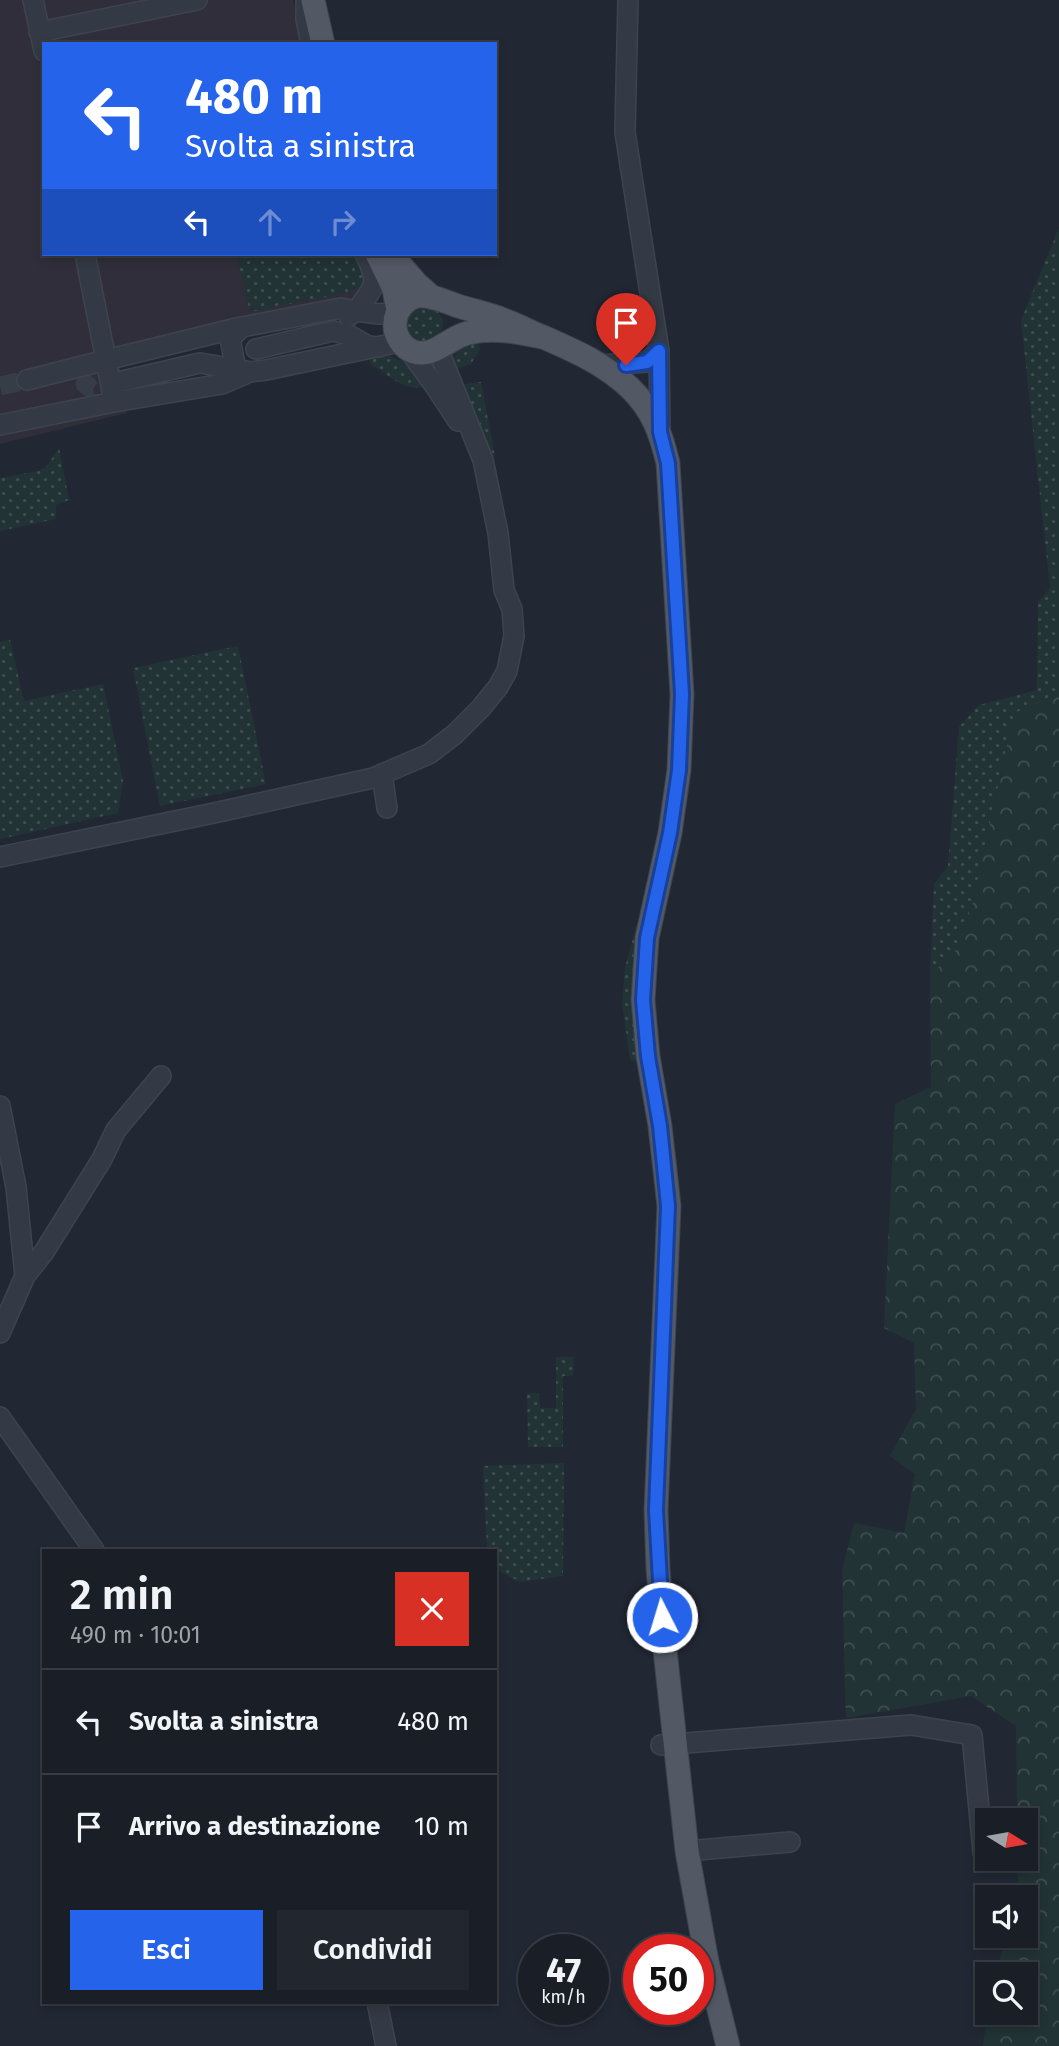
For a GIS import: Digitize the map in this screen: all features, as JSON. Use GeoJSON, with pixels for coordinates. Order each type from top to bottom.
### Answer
{"type":"FeatureCollection","features":[{"type":"Feature","properties":{"kind":"main road"},"geometry":{"type":"LineString","coordinates":[[309,0],[318,42]]}},
{"type":"Feature","properties":{"kind":"main road"},"geometry":{"type":"LineString","coordinates":[[309,0],[322,42]]}},
{"type":"Feature","properties":{"kind":"main road"},"geometry":{"type":"LineString","coordinates":[[378,256],[394,289],[398,311],[395,321],[396,346],[423,353],[456,336],[494,330],[542,337]]}},
{"type":"Feature","properties":{"kind":"main road"},"geometry":{"type":"LineString","coordinates":[[393,256],[416,283],[447,309],[451,317],[451,327],[449,336],[441,346]]}},
{"type":"Feature","properties":{"kind":"main road"},"geometry":{"type":"LineString","coordinates":[[398,311],[417,296],[435,298],[504,320],[581,353],[602,365],[631,388],[645,405],[660,432],[668,463],[682,694],[679,770],[670,833],[647,938],[643,1000],[668,1206],[656,1510],[658,1569],[668,1745],[707,1962],[727,2046]]}},
{"type":"Feature","properties":{"kind":"street"},"geometry":{"type":"LineString","coordinates":[[33,0],[42,43]]}},
{"type":"Feature","properties":{"kind":"street"},"geometry":{"type":"LineString","coordinates":[[39,32],[197,0]]}},
{"type":"Feature","properties":{"kind":"street"},"geometry":{"type":"LineString","coordinates":[[309,0],[306,19],[311,42]]}},
{"type":"Feature","properties":{"kind":"street"},"geometry":{"type":"LineString","coordinates":[[628,0],[625,132],[659,351],[660,432]]}},
{"type":"Feature","properties":{"kind":"street"},"geometry":{"type":"LineString","coordinates":[[86,256],[116,371],[114,401]]}},
{"type":"Feature","properties":{"kind":"street"},"geometry":{"type":"LineString","coordinates":[[333,331],[356,310],[372,289],[374,274],[366,256]]}},
{"type":"Feature","properties":{"kind":"street"},"geometry":{"type":"LineString","coordinates":[[116,371],[236,333],[341,308],[379,314],[398,311]]}},
{"type":"Feature","properties":{"kind":"street"},"geometry":{"type":"LineString","coordinates":[[256,349],[333,331],[349,335],[368,346],[396,346],[435,386],[477,447]]}},
{"type":"Feature","properties":{"kind":"street"},"geometry":{"type":"LineString","coordinates":[[236,333],[243,370]]}},
{"type":"Feature","properties":{"kind":"street"},"geometry":{"type":"LineString","coordinates":[[27,380],[200,363],[243,370],[266,370],[396,346]]}},
{"type":"Feature","properties":{"kind":"street"},"geometry":{"type":"LineString","coordinates":[[0,857],[373,778],[429,754],[455,734],[481,708],[507,671],[514,636],[512,609],[504,590],[498,533],[482,460],[441,346]]}},
{"type":"Feature","properties":{"kind":"street"},"geometry":{"type":"LineString","coordinates":[[602,365],[647,362],[659,351]]}},
{"type":"Feature","properties":{"kind":"street"},"geometry":{"type":"LineString","coordinates":[[0,425],[114,401],[222,384],[243,370]]}},
{"type":"Feature","properties":{"kind":"street"},"geometry":{"type":"LineString","coordinates":[[382,774],[387,808]]}},
{"type":"Feature","properties":{"kind":"street"},"geometry":{"type":"LineString","coordinates":[[0,1333],[25,1276],[44,1252],[95,1171],[116,1130],[160,1076]]}},
{"type":"Feature","properties":{"kind":"street"},"geometry":{"type":"LineString","coordinates":[[0,1106],[16,1187],[25,1276]]}},
{"type":"Feature","properties":{"kind":"street"},"geometry":{"type":"LineString","coordinates":[[0,1417],[93,1549]]}},
{"type":"Feature","properties":{"kind":"street"},"geometry":{"type":"LineString","coordinates":[[668,1745],[911,1725],[972,1735],[979,1808]]}},
{"type":"Feature","properties":{"kind":"street"},"geometry":{"type":"LineString","coordinates":[[687,1851],[790,1842]]}},
{"type":"Feature","properties":{"kind":"street"},"geometry":{"type":"LineString","coordinates":[[377,2004],[386,2046]]}},
{"type":"Feature","properties":{"kind":"shaded area"},"geometry":{"type":"Polygon","coordinates":[[[0,0],[293,0],[303,42],[42,42],[42,256],[363,256],[371,273],[356,299],[114,353],[127,413],[0,444],[0,0]]]}},
{"type":"Feature","properties":{"kind":"green space"},"geometry":{"type":"Polygon","coordinates":[[[1059,228],[1059,694],[1014,714],[972,906],[955,952],[930,975],[934,884],[948,866],[959,727],[979,705],[1037,690],[1038,602],[1050,588],[1021,320],[1059,228]]]}},
{"type":"Feature","properties":{"kind":"green space"},"geometry":{"type":"Polygon","coordinates":[[[236,256],[356,256],[364,276],[361,286],[349,292],[250,312],[236,256]]]}},
{"type":"Feature","properties":{"kind":"green space"},"geometry":{"type":"Polygon","coordinates":[[[417,304],[436,308],[443,320],[438,336],[423,344],[406,336],[403,317],[417,304]]]}},
{"type":"Feature","properties":{"kind":"green space"},"geometry":{"type":"Polygon","coordinates":[[[478,339],[480,349],[471,364],[453,370],[454,358],[459,350],[478,339]]]}},
{"type":"Feature","properties":{"kind":"green space"},"geometry":{"type":"Polygon","coordinates":[[[381,353],[406,365],[426,386],[404,385],[371,365],[370,354],[381,353]]]}},
{"type":"Feature","properties":{"kind":"green space"},"geometry":{"type":"Polygon","coordinates":[[[481,382],[495,456],[491,457],[458,385],[481,382]]]}},
{"type":"Feature","properties":{"kind":"green space"},"geometry":{"type":"Polygon","coordinates":[[[59,448],[69,500],[56,505],[56,519],[0,531],[0,478],[46,467],[59,448]]]}},
{"type":"Feature","properties":{"kind":"green space"},"geometry":{"type":"Polygon","coordinates":[[[10,640],[24,701],[103,684],[123,780],[118,813],[0,839],[0,642],[10,640]]]}},
{"type":"Feature","properties":{"kind":"green space"},"geometry":{"type":"Polygon","coordinates":[[[238,646],[266,784],[160,806],[133,668],[238,646]]]}},
{"type":"Feature","properties":{"kind":"green space"},"geometry":{"type":"Polygon","coordinates":[[[1059,694],[1059,2046],[983,2046],[986,2025],[1038,2025],[1038,1962],[999,1962],[1003,1948],[1038,1948],[1038,1885],[1018,1885],[1017,1871],[1038,1871],[1038,1808],[1017,1808],[1016,1726],[971,1696],[846,1718],[842,1571],[854,1523],[904,1533],[915,1474],[890,1456],[916,1409],[914,1343],[884,1328],[895,1104],[931,1087],[930,975],[955,952],[972,906],[1014,713],[1059,694]]]}},
{"type":"Feature","properties":{"kind":"green space"},"geometry":{"type":"Polygon","coordinates":[[[642,924],[635,959],[634,992],[639,1060],[632,1061],[622,1003],[625,968],[636,926],[642,924]]]}},
{"type":"Feature","properties":{"kind":"green space"},"geometry":{"type":"Polygon","coordinates":[[[556,1357],[574,1357],[573,1376],[563,1376],[563,1447],[528,1447],[527,1393],[539,1393],[540,1408],[556,1408],[556,1357]]]}},
{"type":"Feature","properties":{"kind":"green space"},"geometry":{"type":"Polygon","coordinates":[[[564,1463],[563,1576],[520,1582],[497,1570],[497,1549],[487,1549],[483,1466],[564,1463]]]}},
{"type":"Feature","properties":{"kind":"tunnel"},"geometry":{"type":"LineString","coordinates":[[120,371],[90,377],[85,384],[91,388],[122,381]]}},
{"type":"Feature","properties":{"kind":"tunnel"},"geometry":{"type":"LineString","coordinates":[[0,386],[27,380]]}},
{"type":"Feature","properties":{"kind":"route"},"geometry":{"type":"LineString","coordinates":[[626,365],[647,362],[659,351],[660,432],[668,463],[682,694],[679,770],[670,833],[647,938],[643,1000],[668,1206],[656,1510],[662,1617]]}}]}
